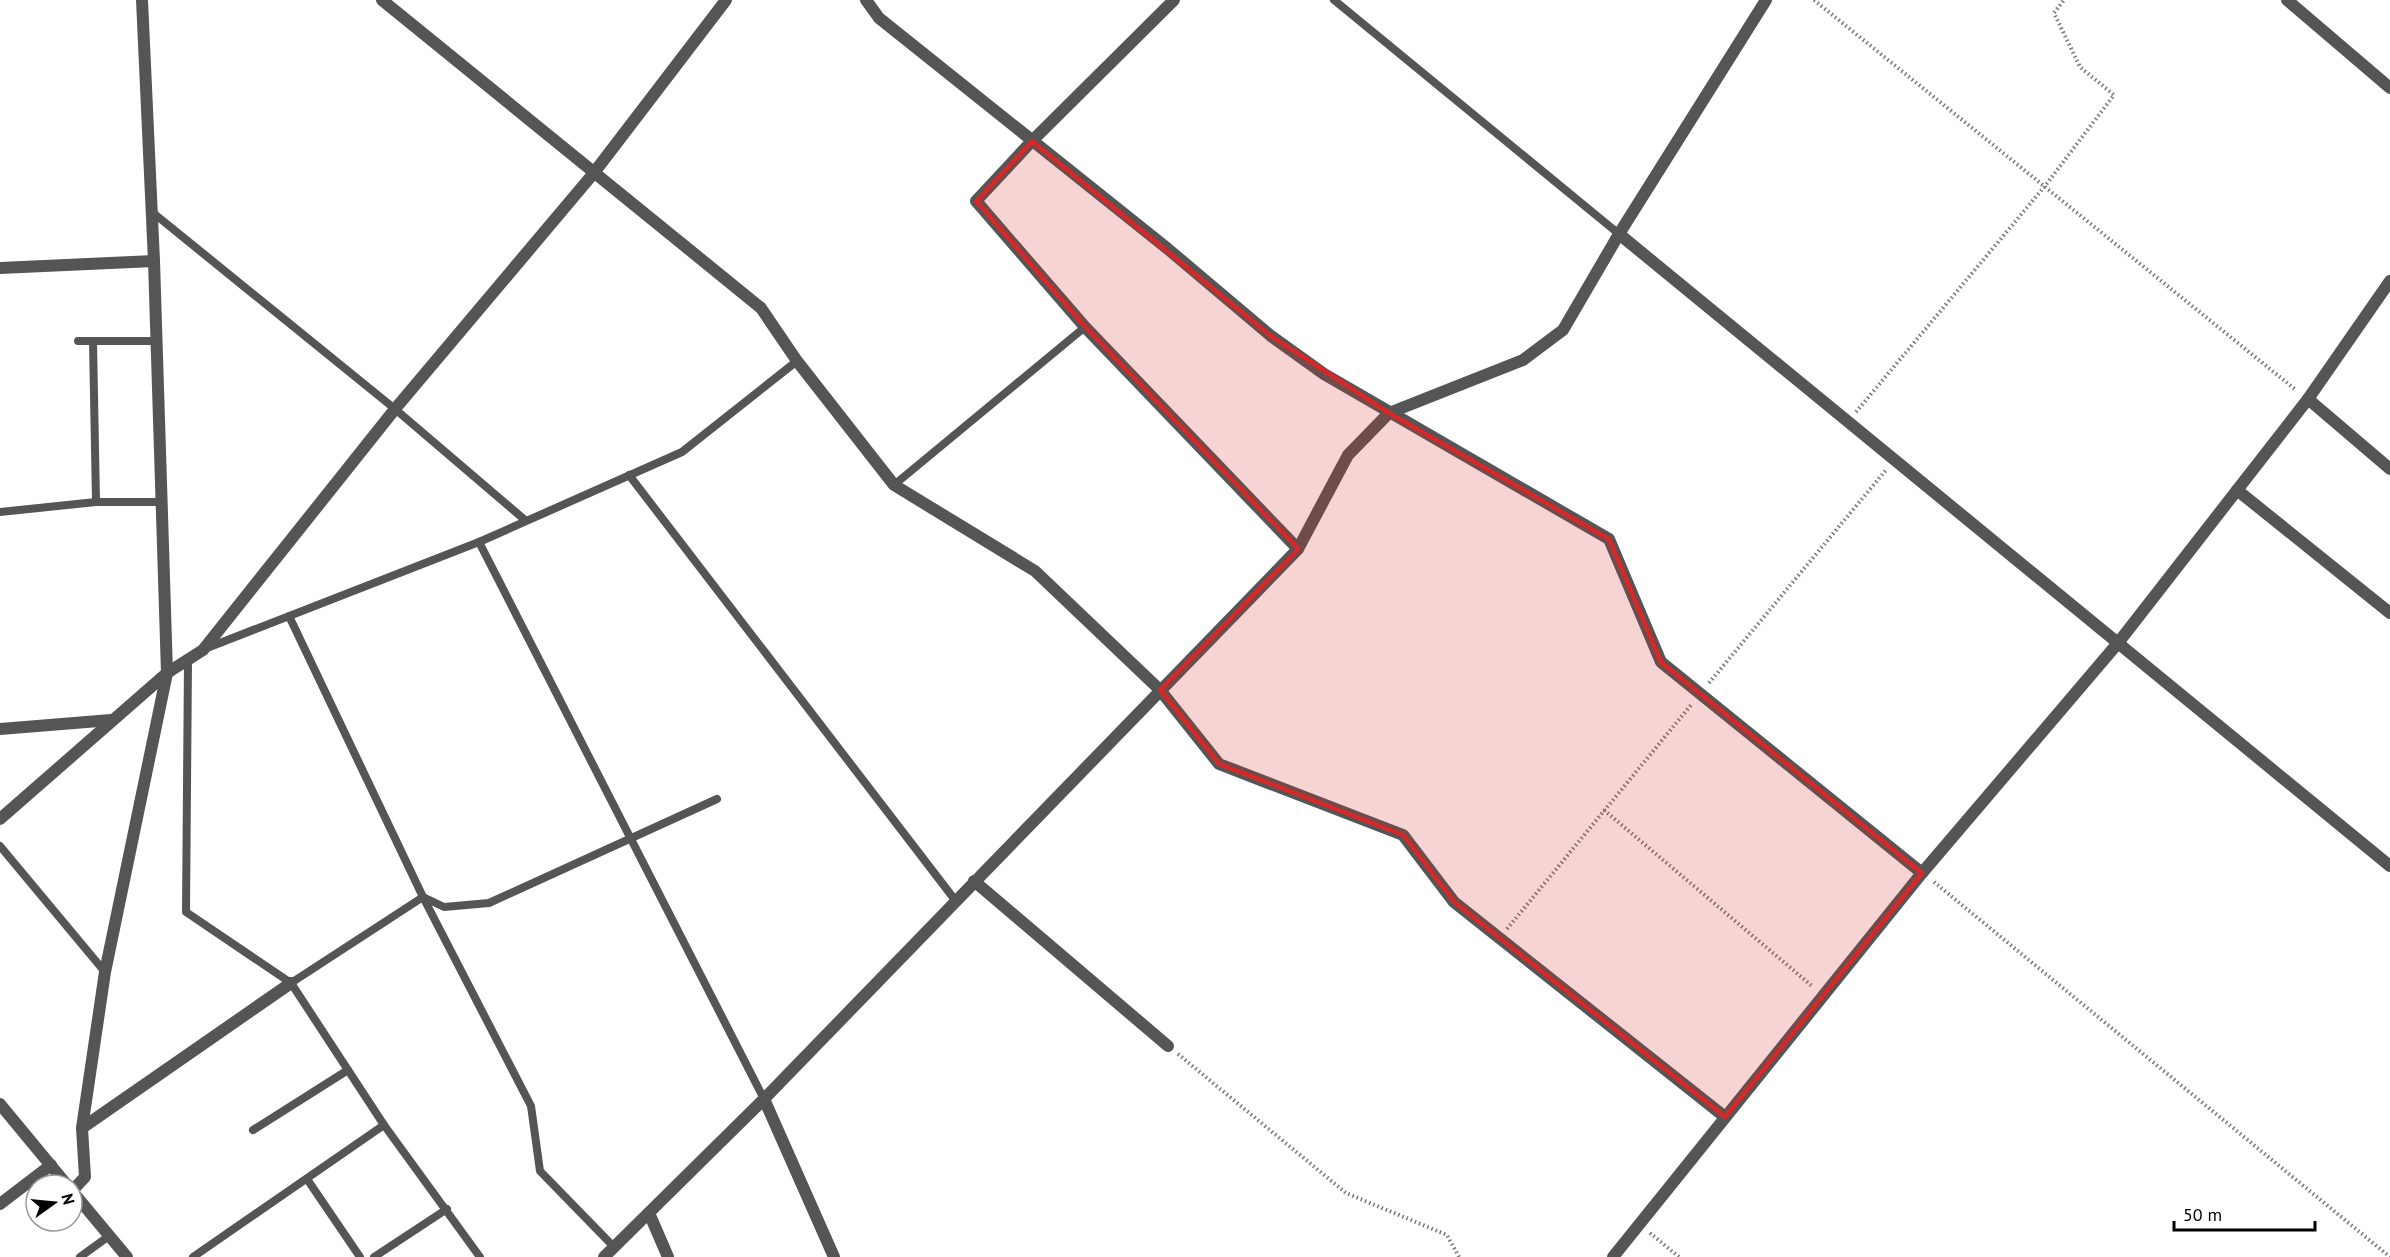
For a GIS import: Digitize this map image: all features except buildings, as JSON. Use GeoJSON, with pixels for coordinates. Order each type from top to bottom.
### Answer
{"type":"FeatureCollection","features":[{"type":"Feature","properties":{"kind":"street"},"geometry":{"type":"LineString","coordinates":[[84,1178],[82,1128],[105,972],[167,673],[154,261],[142,0]]}},
{"type":"Feature","properties":{"kind":"street"},"geometry":{"type":"LineString","coordinates":[[382,0],[760,308],[797,361],[894,486],[1035,571],[1160,690],[1220,764],[1403,835],[1454,902],[1725,1117]]}},
{"type":"Feature","properties":{"kind":"street"},"geometry":{"type":"LineString","coordinates":[[0,819],[167,673],[203,650],[394,409],[593,174],[726,0]]}},
{"type":"Feature","properties":{"kind":"street"},"geometry":{"type":"LineString","coordinates":[[866,0],[879,18],[1271,336],[1324,374],[1609,539],[1661,662],[1922,873]]}},
{"type":"Feature","properties":{"kind":"street"},"geometry":{"type":"LineString","coordinates":[[1174,0],[1032,141],[976,201],[1085,327],[1298,549]]}},
{"type":"Feature","properties":{"kind":"street"},"geometry":{"type":"LineString","coordinates":[[604,1257],[764,1099],[1298,549],[1348,455],[1389,413],[1523,360],[1563,330],[1619,234],[1766,0]]}},
{"type":"Feature","properties":{"kind":"street"},"geometry":{"type":"LineString","coordinates":[[2287,0],[2390,88]]}},
{"type":"Feature","properties":{"kind":"street"},"geometry":{"type":"LineString","coordinates":[[1619,234],[2390,866]]}},
{"type":"Feature","properties":{"kind":"street"},"geometry":{"type":"LineString","coordinates":[[0,268],[154,261]]}},
{"type":"Feature","properties":{"kind":"street"},"geometry":{"type":"LineString","coordinates":[[1613,1257],[1922,873],[2118,643],[2308,399],[2390,281]]}},
{"type":"Feature","properties":{"kind":"street"},"geometry":{"type":"LineString","coordinates":[[2308,399],[2390,469]]}},
{"type":"Feature","properties":{"kind":"street"},"geometry":{"type":"LineString","coordinates":[[2237,490],[2390,613]]}},
{"type":"Feature","properties":{"kind":"street"},"geometry":{"type":"LineString","coordinates":[[0,729],[111,720]]}},
{"type":"Feature","properties":{"kind":"street"},"geometry":{"type":"LineString","coordinates":[[974,881],[1168,1046]]}},
{"type":"Feature","properties":{"kind":"street"},"geometry":{"type":"LineString","coordinates":[[82,1128],[291,983]]}},
{"type":"Feature","properties":{"kind":"street"},"geometry":{"type":"LineString","coordinates":[[764,1099],[834,1257]]}},
{"type":"Feature","properties":{"kind":"street"},"geometry":{"type":"LineString","coordinates":[[0,1104],[57,1173]]}},
{"type":"Feature","properties":{"kind":"street"},"geometry":{"type":"LineString","coordinates":[[0,1204],[51,1165]]}},
{"type":"Feature","properties":{"kind":"street"},"geometry":{"type":"LineString","coordinates":[[84,1206],[127,1257]]}},
{"type":"Feature","properties":{"kind":"street"},"geometry":{"type":"LineString","coordinates":[[649,1213],[668,1257]]}},
{"type":"Feature","properties":{"kind":"lane"},"geometry":{"type":"LineString","coordinates":[[1334,0],[1619,234]]}},
{"type":"Feature","properties":{"kind":"lane"},"geometry":{"type":"LineString","coordinates":[[152,213],[394,409],[525,520]]}},
{"type":"Feature","properties":{"kind":"lane"},"geometry":{"type":"LineString","coordinates":[[894,486],[1085,327]]}},
{"type":"Feature","properties":{"kind":"lane"},"geometry":{"type":"LineString","coordinates":[[78,341],[156,341]]}},
{"type":"Feature","properties":{"kind":"lane"},"geometry":{"type":"LineString","coordinates":[[93,341],[96,502]]}},
{"type":"Feature","properties":{"kind":"lane"},"geometry":{"type":"LineString","coordinates":[[203,650],[479,542],[682,452],[797,361]]}},
{"type":"Feature","properties":{"kind":"lane"},"geometry":{"type":"LineString","coordinates":[[629,475],[955,900]]}},
{"type":"Feature","properties":{"kind":"lane"},"geometry":{"type":"LineString","coordinates":[[0,512],[96,502],[160,502]]}},
{"type":"Feature","properties":{"kind":"lane"},"geometry":{"type":"LineString","coordinates":[[479,542],[764,1099]]}},
{"type":"Feature","properties":{"kind":"lane"},"geometry":{"type":"LineString","coordinates":[[289,616],[423,897],[531,1106],[540,1171],[614,1247]]}},
{"type":"Feature","properties":{"kind":"lane"},"geometry":{"type":"LineString","coordinates":[[188,660],[186,912],[291,983],[384,1125],[480,1257]]}},
{"type":"Feature","properties":{"kind":"lane"},"geometry":{"type":"LineString","coordinates":[[423,897],[444,906],[489,903],[717,799]]}},
{"type":"Feature","properties":{"kind":"lane"},"geometry":{"type":"LineString","coordinates":[[0,846],[105,972]]}},
{"type":"Feature","properties":{"kind":"lane"},"geometry":{"type":"LineString","coordinates":[[291,983],[423,897]]}},
{"type":"Feature","properties":{"kind":"lane"},"geometry":{"type":"LineString","coordinates":[[254,1130],[348,1070]]}},
{"type":"Feature","properties":{"kind":"lane"},"geometry":{"type":"LineString","coordinates":[[193,1257],[384,1125]]}},
{"type":"Feature","properties":{"kind":"lane"},"geometry":{"type":"LineString","coordinates":[[307,1179],[360,1257]]}},
{"type":"Feature","properties":{"kind":"lane"},"geometry":{"type":"LineString","coordinates":[[374,1257],[447,1209]]}},
{"type":"Feature","properties":{"kind":"lane"},"geometry":{"type":"LineString","coordinates":[[80,1257],[109,1236]]}},
{"type":"Feature","properties":{"kind":"path"},"geometry":{"type":"LineString","coordinates":[[1814,0],[2308,399]]}},
{"type":"Feature","properties":{"kind":"path"},"geometry":{"type":"LineString","coordinates":[[1848,422],[2045,186],[2114,95],[2080,67],[2054,13],[2064,0]]}},
{"type":"Feature","properties":{"kind":"path"},"geometry":{"type":"LineString","coordinates":[[1604,810],[1823,995]]}},
{"type":"Feature","properties":{"kind":"path"},"geometry":{"type":"LineString","coordinates":[[1922,873],[2390,1257]]}},
{"type":"Feature","properties":{"kind":"path"},"geometry":{"type":"LineString","coordinates":[[1168,1046],[1346,1193],[1447,1235],[1460,1257]]}},
{"type":"Feature","properties":{"kind":"path"},"geometry":{"type":"LineString","coordinates":[[1639,1224],[1679,1257]]}},
{"type":"Feature","properties":{"kind":"highlighted area"},"geometry":{"type":"Polygon","coordinates":[[[1032,141],[1271,336],[1389,413],[1609,539],[1661,662],[1922,873],[1725,1117],[1454,902],[1403,835],[1219,764],[1160,690],[1298,549],[1085,327],[976,201],[1032,141]]]}}]}
